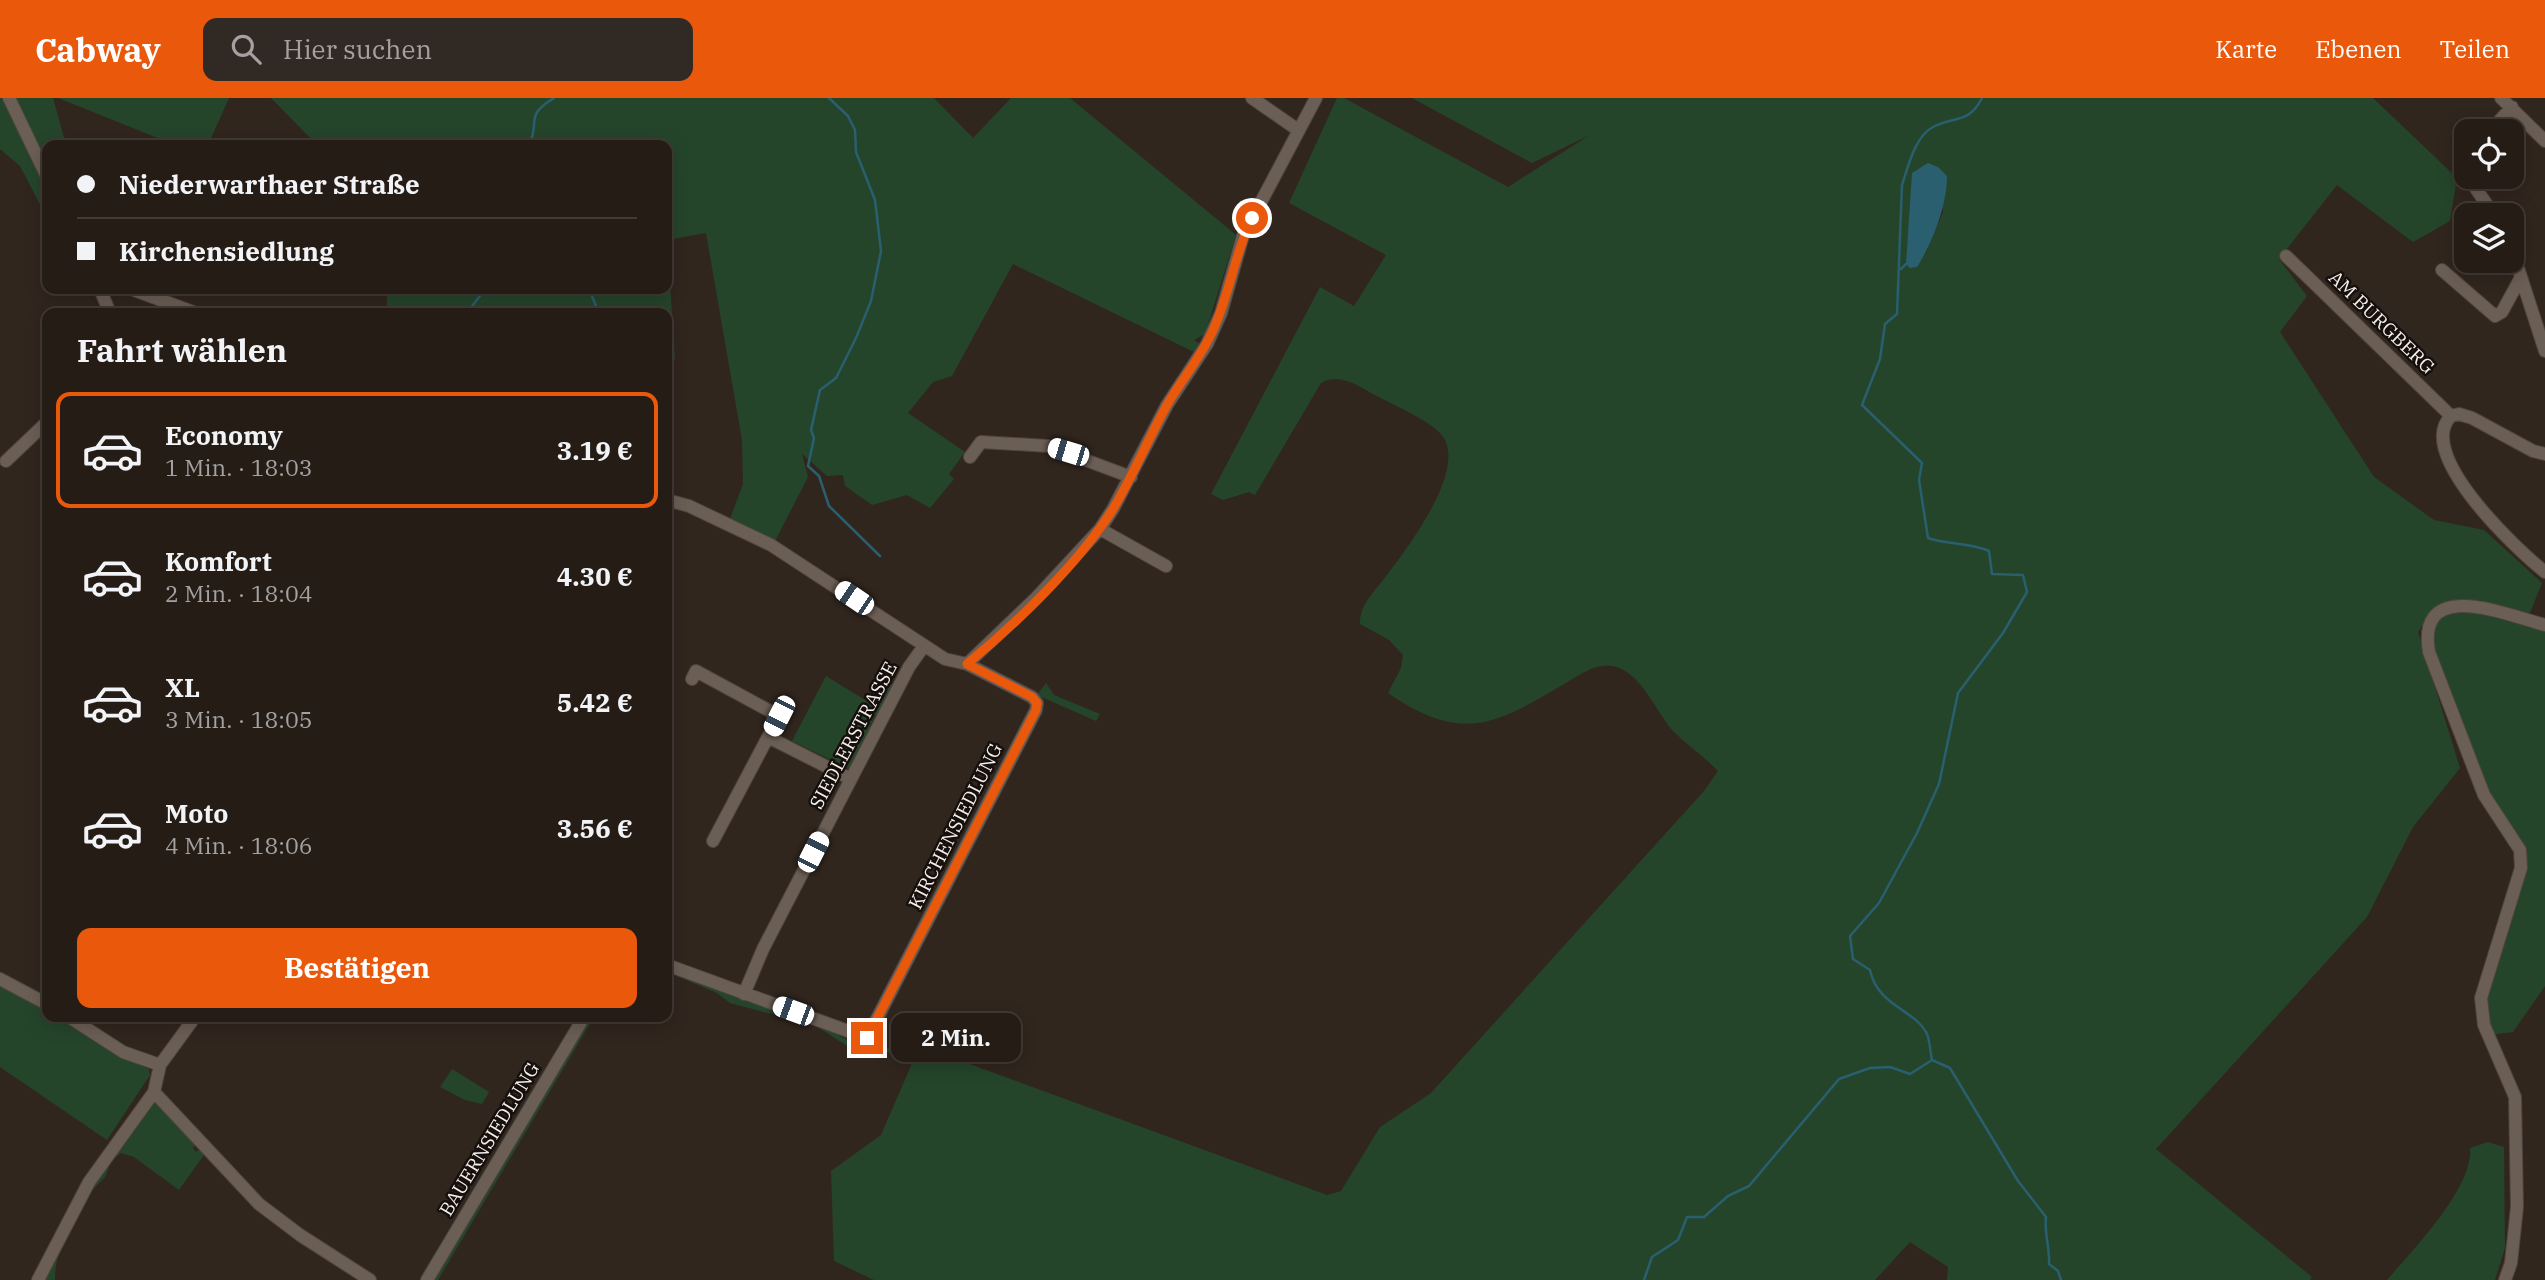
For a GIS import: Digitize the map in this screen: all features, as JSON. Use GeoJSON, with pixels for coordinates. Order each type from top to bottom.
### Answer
{"type":"FeatureCollection","features":[{"type":"Feature","properties":{"kind":"street"},"geometry":{"type":"LineString","coordinates":[[9,98],[42,167]]}},
{"type":"Feature","properties":{"kind":"street"},"geometry":{"type":"LineString","coordinates":[[1252,98],[1298,130]]}},
{"type":"Feature","properties":{"kind":"street"},"geometry":{"type":"LineString","coordinates":[[967,664],[1036,598],[1100,528],[1131,477],[1167,405],[1207,344],[1221,313],[1243,236],[1315,98]]}},
{"type":"Feature","properties":{"kind":"street"},"geometry":{"type":"LineString","coordinates":[[2501,98],[2545,141]]}},
{"type":"Feature","properties":{"kind":"street"},"geometry":{"type":"LineString","coordinates":[[2501,119],[2512,107]]}},
{"type":"Feature","properties":{"kind":"street","name":"AM BURGBERG"},"geometry":{"type":"LineString","coordinates":[[2286,256],[2451,416]]}},
{"type":"Feature","properties":{"kind":"street"},"geometry":{"type":"LineString","coordinates":[[2442,270],[2495,316],[2502,312],[2521,277]]}},
{"type":"Feature","properties":{"kind":"street"},"geometry":{"type":"LineString","coordinates":[[2520,273],[2545,351]]}},
{"type":"Feature","properties":{"kind":"street"},"geometry":{"type":"LineString","coordinates":[[145,294],[182,308]]}},
{"type":"Feature","properties":{"kind":"street"},"geometry":{"type":"LineString","coordinates":[[2545,454],[2533,451],[2472,418],[2459,414],[2451,416],[2444,424],[2440,438],[2455,475],[2518,551],[2545,572]]}},
{"type":"Feature","properties":{"kind":"street"},"geometry":{"type":"LineString","coordinates":[[6,461],[42,427]]}},
{"type":"Feature","properties":{"kind":"street"},"geometry":{"type":"LineString","coordinates":[[970,457],[981,442],[1040,444],[1131,477]]}},
{"type":"Feature","properties":{"kind":"street","name":"KIRCHENSIEDLUNG"},"geometry":{"type":"LineString","coordinates":[[672,501],[689,506],[771,545],[945,659],[967,664],[1032,697],[1037,703],[1036,710],[867,1038],[744,994]]}},
{"type":"Feature","properties":{"kind":"street"},"geometry":{"type":"LineString","coordinates":[[1100,528],[1166,566]]}},
{"type":"Feature","properties":{"kind":"street"},"geometry":{"type":"LineString","coordinates":[[2505,1280],[2511,1262],[2517,1207],[2515,1097],[2484,1025],[2481,999],[2521,868],[2520,850],[2484,795],[2429,652],[2426,633],[2427,623],[2439,612],[2456,607],[2477,606],[2545,625]]}},
{"type":"Feature","properties":{"kind":"street","name":"SIEDLERSTRASSE"},"geometry":{"type":"LineString","coordinates":[[744,994],[763,949],[909,667],[924,646]]}},
{"type":"Feature","properties":{"kind":"street"},"geometry":{"type":"LineString","coordinates":[[692,679],[696,671],[779,716],[713,841]]}},
{"type":"Feature","properties":{"kind":"street"},"geometry":{"type":"LineString","coordinates":[[768,737],[851,779]]}},
{"type":"Feature","properties":{"kind":"street"},"geometry":{"type":"LineString","coordinates":[[672,967],[744,994]]}},
{"type":"Feature","properties":{"kind":"street"},"geometry":{"type":"LineString","coordinates":[[0,979],[42,1001]]}},
{"type":"Feature","properties":{"kind":"street"},"geometry":{"type":"LineString","coordinates":[[77,1022],[123,1052],[160,1065]]}},
{"type":"Feature","properties":{"kind":"street"},"geometry":{"type":"LineString","coordinates":[[38,1280],[79,1199],[99,1166],[154,1092],[160,1065],[190,1022]]}},
{"type":"Feature","properties":{"kind":"street","name":"BAUERNSIEDLUNG"},"geometry":{"type":"LineString","coordinates":[[427,1280],[581,1022]]}},
{"type":"Feature","properties":{"kind":"street"},"geometry":{"type":"LineString","coordinates":[[154,1092],[259,1204],[309,1241],[370,1280]]}},
{"type":"Feature","properties":{"kind":"green space"},"geometry":{"type":"Polygon","coordinates":[[[0,98],[3,98],[42,177],[42,208],[20,166],[0,149],[0,98]]]}},
{"type":"Feature","properties":{"kind":"green space"},"geometry":{"type":"Polygon","coordinates":[[[15,98],[53,98],[65,140],[42,140],[42,155],[15,98]]]}},
{"type":"Feature","properties":{"kind":"green space"},"geometry":{"type":"Polygon","coordinates":[[[58,98],[229,98],[210,140],[163,140],[58,98]]]}},
{"type":"Feature","properties":{"kind":"green space"},"geometry":{"type":"Polygon","coordinates":[[[271,98],[934,98],[973,138],[1011,98],[1070,98],[1236,235],[1205,334],[1194,340],[1200,344],[1194,352],[1013,264],[952,376],[933,382],[908,413],[965,452],[949,474],[954,479],[930,508],[907,495],[872,505],[845,486],[843,475],[827,476],[802,454],[808,477],[775,541],[730,519],[743,484],[742,440],[706,233],[672,239],[672,140],[312,140],[271,98]]]}},
{"type":"Feature","properties":{"kind":"green space"},"geometry":{"type":"Polygon","coordinates":[[[1337,98],[1344,98],[1508,187],[1590,135],[1532,163],[1412,98],[2373,98],[2454,175],[2455,189],[2450,221],[2413,242],[2337,185],[2279,259],[2307,296],[2280,332],[2374,477],[2434,520],[2484,530],[2542,583],[2529,615],[2479,600],[2434,608],[2418,632],[2460,768],[2413,827],[2367,917],[2156,1149],[2312,1277],[2310,1280],[1947,1280],[1948,1267],[1910,1242],[1875,1280],[874,1280],[834,1261],[831,1171],[881,1135],[913,1061],[887,1052],[863,1056],[816,1026],[730,1003],[717,993],[672,974],[672,971],[832,1032],[858,1045],[879,1045],[914,1058],[914,1061],[956,1059],[1327,1195],[1341,1191],[1380,1127],[1431,1093],[1704,791],[1718,771],[1674,732],[1632,676],[1613,666],[1590,669],[1521,708],[1480,723],[1438,719],[1388,693],[1401,668],[1403,655],[1389,640],[1360,624],[1360,617],[1369,598],[1421,526],[1442,485],[1448,465],[1447,447],[1440,433],[1418,417],[1355,384],[1328,380],[1321,383],[1255,495],[1249,492],[1223,500],[1211,494],[1320,287],[1354,306],[1386,255],[1289,203],[1337,98]],[[1938,167],[1925,255],[1943,212],[1938,167]]]}},
{"type":"Feature","properties":{"kind":"green space"},"geometry":{"type":"Polygon","coordinates":[[[387,294],[671,294],[672,308],[387,308],[387,294]]]}},
{"type":"Feature","properties":{"kind":"green space"},"geometry":{"type":"Polygon","coordinates":[[[672,314],[675,358],[672,364],[672,314]]]}},
{"type":"Feature","properties":{"kind":"green space"},"geometry":{"type":"Polygon","coordinates":[[[2456,607],[2545,625],[2545,986],[2513,1032],[2489,1035],[2484,985],[2520,850],[2484,795],[2429,652],[2427,623],[2456,607]]]}},
{"type":"Feature","properties":{"kind":"green space"},"geometry":{"type":"Polygon","coordinates":[[[826,676],[878,708],[890,684],[894,686],[879,716],[875,715],[870,726],[873,728],[852,770],[792,741],[826,676]]]}},
{"type":"Feature","properties":{"kind":"green space"},"geometry":{"type":"Polygon","coordinates":[[[1046,683],[1054,695],[1100,714],[1096,721],[1037,695],[1046,683]]]}},
{"type":"Feature","properties":{"kind":"green space"},"geometry":{"type":"Polygon","coordinates":[[[0,983],[42,1007],[42,1022],[72,1023],[149,1069],[150,1075],[107,1140],[0,1067],[0,983]]]}},
{"type":"Feature","properties":{"kind":"green space"},"geometry":{"type":"Polygon","coordinates":[[[584,1022],[591,1022],[438,1280],[432,1280],[584,1022]]]}},
{"type":"Feature","properties":{"kind":"green space"},"geometry":{"type":"Polygon","coordinates":[[[452,1069],[489,1092],[482,1104],[465,1100],[440,1087],[452,1069]]]}},
{"type":"Feature","properties":{"kind":"green space"},"geometry":{"type":"Polygon","coordinates":[[[156,1102],[198,1142],[193,1148],[196,1152],[201,1148],[206,1152],[179,1190],[134,1157],[121,1153],[86,1200],[67,1233],[58,1257],[55,1280],[43,1280],[84,1198],[156,1102]]]}},
{"type":"Feature","properties":{"kind":"green space"},"geometry":{"type":"Polygon","coordinates":[[[2488,1142],[2504,1147],[2505,1248],[2495,1280],[2387,1280],[2452,1199],[2469,1164],[2470,1148],[2488,1142]]]}},
{"type":"Feature","properties":{"kind":"water"},"geometry":{"type":"Polygon","coordinates":[[[1928,163],[1938,167],[1947,176],[1945,199],[1928,246],[1917,267],[1910,268],[1906,264],[1912,173],[1928,163]]]}},
{"type":"Feature","properties":{"kind":"waterway"},"geometry":{"type":"LineString","coordinates":[[531,140],[536,115],[554,98]]}},
{"type":"Feature","properties":{"kind":"waterway"},"geometry":{"type":"LineString","coordinates":[[829,98],[848,116],[855,130],[856,152],[875,200],[881,251],[871,301],[856,338],[836,378],[820,390],[811,430],[814,438],[808,466],[819,476],[829,506],[880,556]]}},
{"type":"Feature","properties":{"kind":"waterway"},"geometry":{"type":"LineString","coordinates":[[1644,1280],[1652,1257],[1678,1240],[1687,1217],[1704,1217],[1728,1196],[1749,1186],[1839,1079],[1870,1068],[1890,1067],[1910,1074],[1932,1060],[1926,1032],[1880,991],[1870,970],[1853,959],[1850,936],[1879,903],[1917,833],[1939,784],[1958,693],[2003,633],[2027,592],[2023,575],[1992,574],[1989,551],[1928,538],[1919,480],[1922,463],[1862,405],[1880,359],[1885,324],[1897,314],[1902,185],[1913,153],[1927,131],[1966,116],[1982,98]]}},
{"type":"Feature","properties":{"kind":"waterway"},"geometry":{"type":"LineString","coordinates":[[1901,269],[1906,264]]}},
{"type":"Feature","properties":{"kind":"waterway"},"geometry":{"type":"LineString","coordinates":[[471,308],[481,294]]}},
{"type":"Feature","properties":{"kind":"waterway"},"geometry":{"type":"LineString","coordinates":[[591,294],[597,308]]}},
{"type":"Feature","properties":{"kind":"waterway"},"geometry":{"type":"LineString","coordinates":[[1932,1060],[1950,1068],[2018,1181],[2046,1217],[2049,1264],[2058,1271],[2061,1280]]}},
{"type":"Feature","properties":{"kind":"route"},"geometry":{"type":"LineString","coordinates":[[867,1038],[1036,710],[1037,703],[1032,697],[978,672],[967,664],[1074,558],[1113,509],[1167,405],[1207,344],[1221,313],[1243,236],[1252,218]]}}]}
